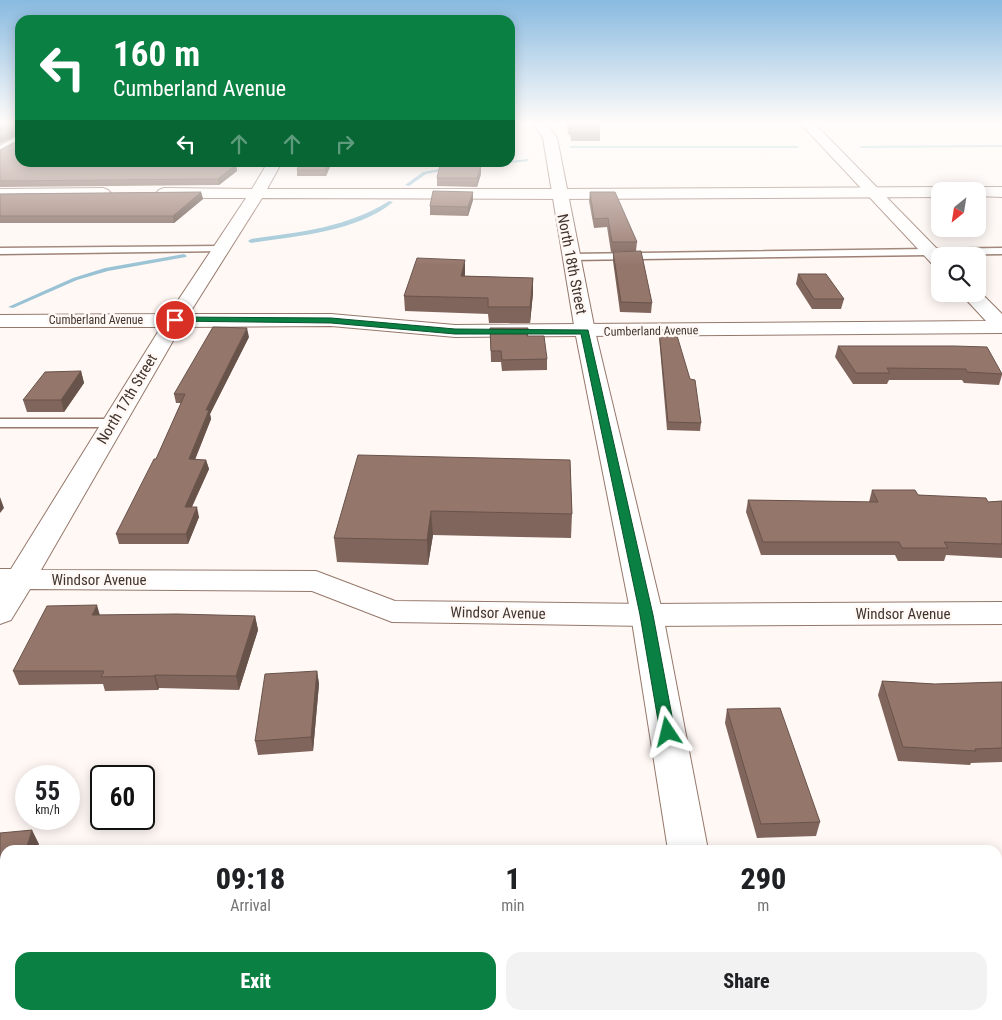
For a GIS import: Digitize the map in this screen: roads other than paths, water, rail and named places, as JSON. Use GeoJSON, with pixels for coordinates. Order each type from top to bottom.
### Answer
{"type":"FeatureCollection","features":[{"type":"Feature","properties":{"kind":"street","name":"North 17th Street"},"geometry":{"type":"LineString","coordinates":[[0,613],[10,580],[112,423],[270,171]]}},
{"type":"Feature","properties":{"kind":"street","name":"North 18th Street"},"geometry":{"type":"LineString","coordinates":[[555,171],[585,331],[647,615],[687,845]]}},
{"type":"Feature","properties":{"kind":"street"},"geometry":{"type":"LineString","coordinates":[[852,171],[931,253]]}},
{"type":"Feature","properties":{"kind":"street"},"geometry":{"type":"LineString","coordinates":[[149,193],[559,194],[931,192]]}},
{"type":"Feature","properties":{"kind":"street"},"geometry":{"type":"LineString","coordinates":[[986,192],[1002,192]]}},
{"type":"Feature","properties":{"kind":"street"},"geometry":{"type":"LineString","coordinates":[[0,194],[119,193]]}},
{"type":"Feature","properties":{"kind":"street"},"geometry":{"type":"LineString","coordinates":[[979,302],[1002,327]]}},
{"type":"Feature","properties":{"kind":"street","name":"Cumberland Avenue"},"geometry":{"type":"LineString","coordinates":[[0,320],[331,320],[455,331],[1002,327]]}},
{"type":"Feature","properties":{"kind":"street","name":"Windsor Avenue"},"geometry":{"type":"LineString","coordinates":[[10,580],[316,582],[392,611],[647,615],[1002,613]]}},
{"type":"Feature","properties":{"kind":"lane"},"geometry":{"type":"LineString","coordinates":[[0,252],[221,250]]}},
{"type":"Feature","properties":{"kind":"lane"},"geometry":{"type":"LineString","coordinates":[[986,252],[1002,251]]}},
{"type":"Feature","properties":{"kind":"lane"},"geometry":{"type":"LineString","coordinates":[[571,257],[931,257]]}},
{"type":"Feature","properties":{"kind":"lane"},"geometry":{"type":"LineString","coordinates":[[0,423],[112,423]]}},
{"type":"Feature","properties":{"kind":"waterway"},"geometry":{"type":"LineString","coordinates":[[407,185],[425,173],[437,171]]}},
{"type":"Feature","properties":{"kind":"waterway"},"geometry":{"type":"LineString","coordinates":[[251,241],[342,225],[359,219],[391,202]]}},
{"type":"Feature","properties":{"kind":"waterway"},"geometry":{"type":"LineString","coordinates":[[11,307],[75,279],[107,269],[184,256]]}}]}
